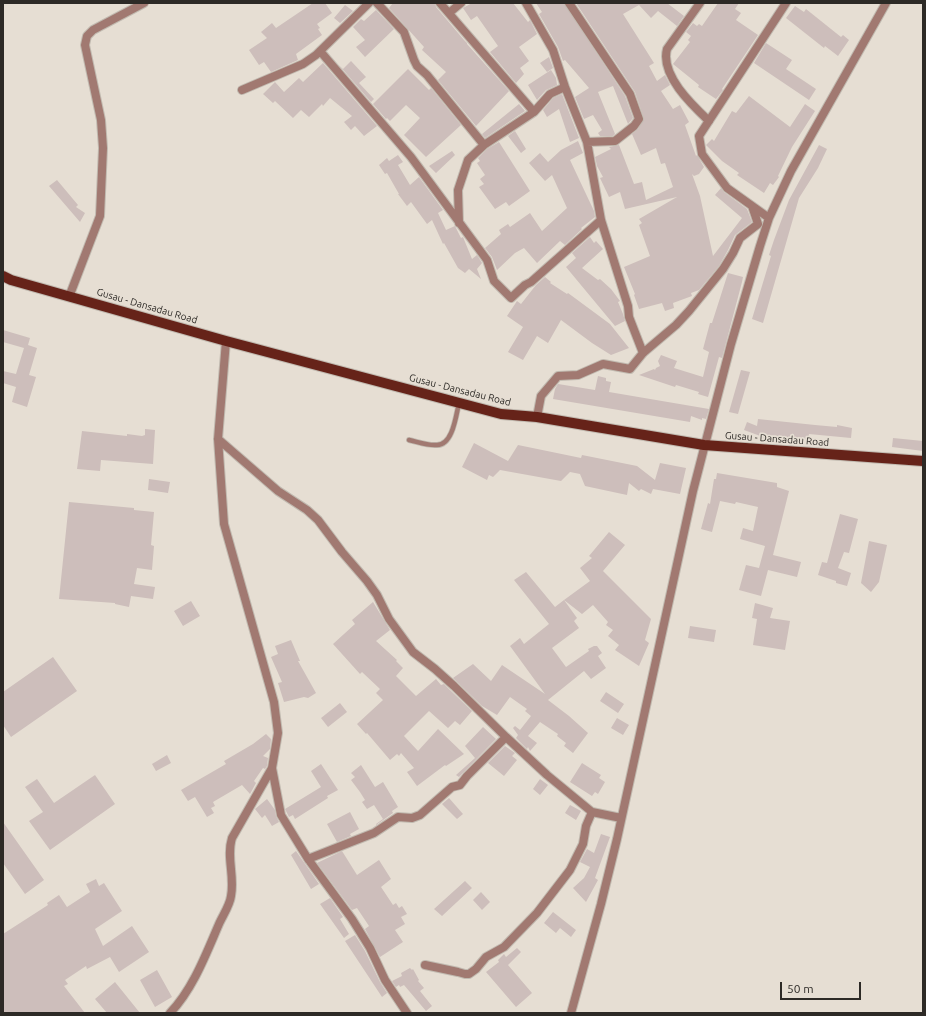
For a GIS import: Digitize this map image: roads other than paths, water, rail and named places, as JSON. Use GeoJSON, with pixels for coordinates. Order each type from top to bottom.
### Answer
{"type":"FeatureCollection","features":[{"type":"Feature","properties":{"kind":"main road","name":"Gusau - Dansadau Road"},"geometry":{"type":"LineString","coordinates":[[3,276],[11,280],[69,297],[226,341],[501,414],[537,417],[704,445],[923,461]]}},
{"type":"Feature","properties":{"kind":"street"},"geometry":{"type":"LineString","coordinates":[[69,297],[100,216],[103,148],[101,120],[85,45],[87,36],[93,30],[144,3]]}},
{"type":"Feature","properties":{"kind":"street"},"geometry":{"type":"LineString","coordinates":[[242,90],[303,64],[320,51],[369,3]]}},
{"type":"Feature","properties":{"kind":"street"},"geometry":{"type":"LineString","coordinates":[[376,3],[404,32],[417,66],[484,145]]}},
{"type":"Feature","properties":{"kind":"street"},"geometry":{"type":"LineString","coordinates":[[440,3],[534,112]]}},
{"type":"Feature","properties":{"kind":"street"},"geometry":{"type":"LineString","coordinates":[[449,13],[461,3]]}},
{"type":"Feature","properties":{"kind":"street"},"geometry":{"type":"LineString","coordinates":[[526,3],[553,50],[565,87],[587,142],[601,220],[628,306],[629,317],[642,353]]}},
{"type":"Feature","properties":{"kind":"street"},"geometry":{"type":"LineString","coordinates":[[569,3],[630,94],[639,119],[634,126],[615,142],[587,142]]}},
{"type":"Feature","properties":{"kind":"street"},"geometry":{"type":"LineString","coordinates":[[700,3],[667,49],[665,56],[668,71],[688,101],[709,121]]}},
{"type":"Feature","properties":{"kind":"street"},"geometry":{"type":"LineString","coordinates":[[769,218],[727,188],[702,154],[700,136],[785,3]]}},
{"type":"Feature","properties":{"kind":"street"},"geometry":{"type":"LineString","coordinates":[[571,1013],[602,904],[704,445],[730,344],[769,218],[791,172],[886,3]]}},
{"type":"Feature","properties":{"kind":"street"},"geometry":{"type":"LineString","coordinates":[[320,51],[411,157],[487,260],[494,281],[511,298],[601,220]]}},
{"type":"Feature","properties":{"kind":"street"},"geometry":{"type":"LineString","coordinates":[[459,223],[458,190],[468,160],[484,145],[534,112],[550,94],[565,87]]}},
{"type":"Feature","properties":{"kind":"street"},"geometry":{"type":"LineString","coordinates":[[537,417],[541,396],[558,376],[578,375],[603,364],[630,369],[642,353],[676,325],[722,270],[733,253],[740,238],[758,224],[752,206]]}},
{"type":"Feature","properties":{"kind":"street"},"geometry":{"type":"LineString","coordinates":[[170,1013],[181,1000],[201,964],[231,898],[232,885],[229,848],[232,838],[272,768],[278,733],[274,702],[224,524],[218,439],[226,341]]}},
{"type":"Feature","properties":{"kind":"street"},"geometry":{"type":"LineString","coordinates":[[218,439],[278,491],[307,510],[318,520],[342,552],[367,581],[377,595],[389,620],[413,652],[454,686],[547,775],[592,812],[621,818]]}},
{"type":"Feature","properties":{"kind":"street"},"geometry":{"type":"LineString","coordinates":[[308,859],[374,833],[398,818],[412,818],[420,815],[452,787],[460,785],[506,737]]}},
{"type":"Feature","properties":{"kind":"street"},"geometry":{"type":"LineString","coordinates":[[272,768],[281,815],[308,859],[356,925],[370,948],[385,980],[407,1013]]}},
{"type":"Feature","properties":{"kind":"street"},"geometry":{"type":"LineString","coordinates":[[425,964],[469,974],[476,969],[486,957],[504,947],[537,913],[570,870],[583,844],[586,826],[592,812]]}},
{"type":"Feature","properties":{"kind":"lane"},"geometry":{"type":"LineString","coordinates":[[409,440],[438,446],[446,442],[450,436],[459,403]]}}]}
